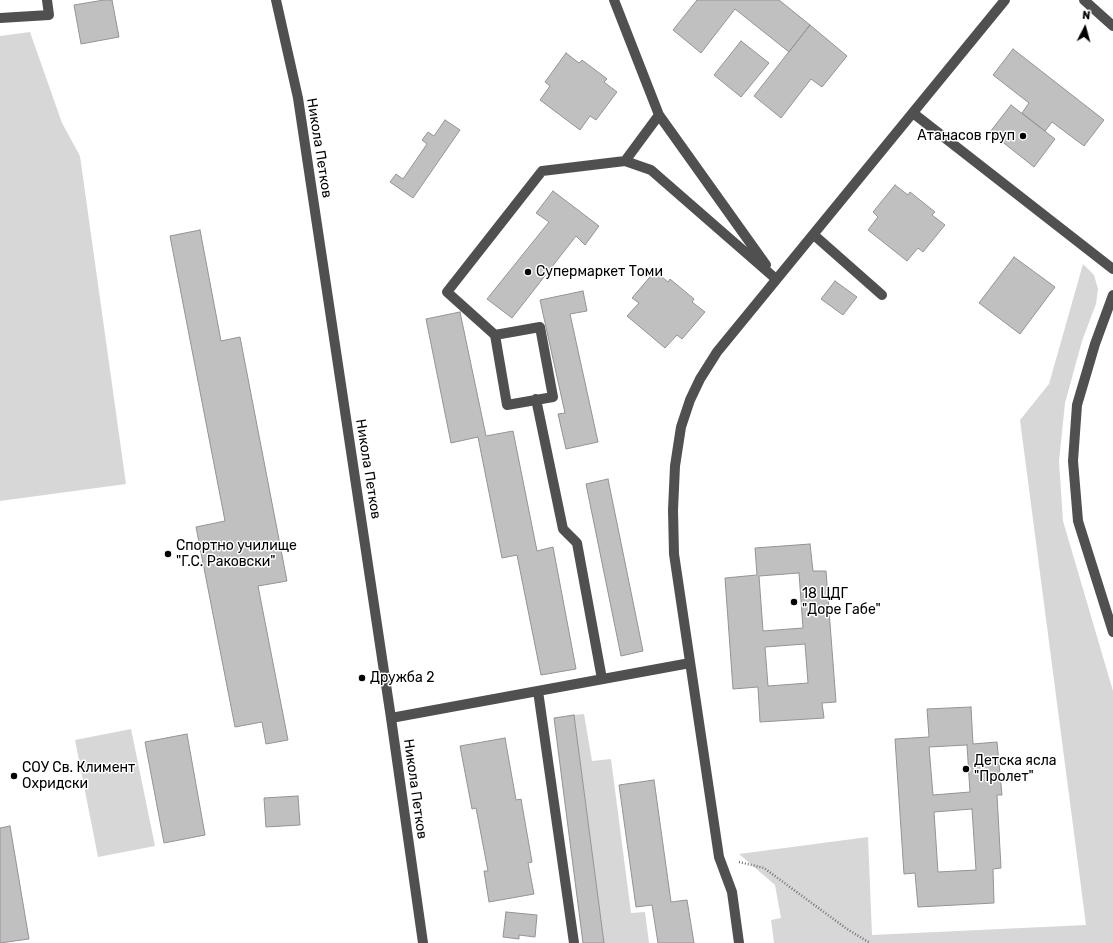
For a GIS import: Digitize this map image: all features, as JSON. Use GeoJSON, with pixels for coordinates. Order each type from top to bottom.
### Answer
{"type":"FeatureCollection","features":[{"type":"Feature","properties":{"kind":"street"},"geometry":{"type":"LineString","coordinates":[[0,18],[49,15],[46,0]]}},
{"type":"Feature","properties":{"kind":"street","name":"Никола Петков"},"geometry":{"type":"LineString","coordinates":[[276,0],[298,98],[391,718],[423,943]]}},
{"type":"Feature","properties":{"kind":"street"},"geometry":{"type":"LineString","coordinates":[[614,0],[659,115],[776,279]]}},
{"type":"Feature","properties":{"kind":"street"},"geometry":{"type":"LineString","coordinates":[[739,943],[732,892],[719,857],[674,554],[673,510],[675,466],[681,427],[690,400],[700,379],[717,352],[1005,0]]}},
{"type":"Feature","properties":{"kind":"street"},"geometry":{"type":"LineString","coordinates":[[1084,0],[1113,26]]}},
{"type":"Feature","properties":{"kind":"street"},"geometry":{"type":"LineString","coordinates":[[913,113],[1113,269]]}},
{"type":"Feature","properties":{"kind":"street"},"geometry":{"type":"LineString","coordinates":[[625,161],[659,115]]}},
{"type":"Feature","properties":{"kind":"street"},"geometry":{"type":"LineString","coordinates":[[495,334],[540,327],[553,397],[507,405],[495,334],[447,292],[542,171],[625,161],[651,170],[776,279]]}},
{"type":"Feature","properties":{"kind":"street"},"geometry":{"type":"LineString","coordinates":[[814,235],[882,295]]}},
{"type":"Feature","properties":{"kind":"street"},"geometry":{"type":"LineString","coordinates":[[1113,295],[1095,344],[1077,405],[1073,462],[1078,521],[1113,632]]}},
{"type":"Feature","properties":{"kind":"street"},"geometry":{"type":"LineString","coordinates":[[536,399],[563,528],[578,543],[602,679]]}},
{"type":"Feature","properties":{"kind":"street"},"geometry":{"type":"LineString","coordinates":[[391,718],[690,663]]}},
{"type":"Feature","properties":{"kind":"street"},"geometry":{"type":"LineString","coordinates":[[538,692],[574,943]]}},
{"type":"Feature","properties":{"kind":"path"},"geometry":{"type":"LineString","coordinates":[[719,857],[764,868],[847,929],[870,943]]}},
{"type":"Feature","properties":{"kind":"shaded area"},"geometry":{"type":"Polygon","coordinates":[[[30,32],[62,123],[80,156],[126,484],[0,501],[0,36],[30,32]]]}},
{"type":"Feature","properties":{"kind":"shaded area"},"geometry":{"type":"Polygon","coordinates":[[[1083,264],[1094,275],[1098,289],[1096,304],[1082,341],[1065,403],[1059,461],[1063,521],[1113,691],[1113,943],[774,943],[771,920],[781,918],[775,885],[739,854],[868,837],[872,935],[1086,925],[1020,420],[1049,384],[1083,264]]]}},
{"type":"Feature","properties":{"kind":"shaded area"},"geometry":{"type":"Polygon","coordinates":[[[584,714],[592,761],[611,759],[631,913],[645,912],[649,943],[604,943],[574,715],[584,714]]]}},
{"type":"Feature","properties":{"kind":"shaded area"},"geometry":{"type":"Polygon","coordinates":[[[131,729],[155,846],[98,857],[75,740],[131,729]]]}},
{"type":"Feature","properties":{"kind":"building"},"geometry":{"type":"Polygon","coordinates":[[[112,0],[119,37],[81,44],[74,5],[112,0]]]}},
{"type":"Feature","properties":{"kind":"building"},"geometry":{"type":"Polygon","coordinates":[[[697,0],[779,0],[810,25],[789,52],[735,9],[701,53],[673,30],[697,0]]]}},
{"type":"Feature","properties":{"kind":"building"},"geometry":{"type":"Polygon","coordinates":[[[810,25],[847,56],[822,87],[811,79],[781,118],[754,96],[810,25]]]}},
{"type":"Feature","properties":{"kind":"building"},"geometry":{"type":"Polygon","coordinates":[[[741,41],[769,63],[741,97],[714,75],[741,41]]]}},
{"type":"Feature","properties":{"kind":"building"},"geometry":{"type":"Polygon","coordinates":[[[1013,49],[1104,120],[1084,146],[1052,122],[1045,131],[1022,113],[1029,103],[993,75],[1013,49]]]}},
{"type":"Feature","properties":{"kind":"building"},"geometry":{"type":"Polygon","coordinates":[[[566,53],[579,63],[582,60],[606,78],[607,79],[604,82],[617,92],[596,120],[590,116],[580,130],[540,100],[550,86],[545,82],[566,53]]]}},
{"type":"Feature","properties":{"kind":"building","name":"Атанасов груп"},"geometry":{"type":"Polygon","coordinates":[[[1011,105],[1055,139],[1034,167],[990,132],[1011,105]]]}},
{"type":"Feature","properties":{"kind":"building"},"geometry":{"type":"Polygon","coordinates":[[[445,120],[460,130],[413,198],[390,182],[396,174],[403,179],[427,144],[422,140],[428,132],[434,136],[445,120]]]}},
{"type":"Feature","properties":{"kind":"building"},"geometry":{"type":"Polygon","coordinates":[[[895,185],[908,195],[910,192],[935,212],[932,215],[945,225],[923,252],[918,248],[907,261],[868,230],[878,217],[873,212],[895,185]]]}},
{"type":"Feature","properties":{"kind":"building","name":"Супермаркет Томи"},"geometry":{"type":"Polygon","coordinates":[[[553,191],[599,226],[585,245],[576,236],[512,318],[487,299],[549,222],[536,213],[553,191]]]}},
{"type":"Feature","properties":{"kind":"building"},"geometry":{"type":"Polygon","coordinates":[[[200,230],[221,341],[240,337],[287,581],[258,586],[288,740],[266,744],[262,722],[235,727],[196,527],[225,521],[170,236],[200,230]]]}},
{"type":"Feature","properties":{"kind":"building"},"geometry":{"type":"Polygon","coordinates":[[[1014,257],[1055,287],[1020,334],[979,303],[1014,257]]]}},
{"type":"Feature","properties":{"kind":"building"},"geometry":{"type":"Polygon","coordinates":[[[655,271],[668,282],[670,279],[694,299],[692,302],[705,312],[682,339],[677,335],[665,348],[627,316],[639,303],[632,298],[655,271]]]}},
{"type":"Feature","properties":{"kind":"building"},"geometry":{"type":"Polygon","coordinates":[[[835,281],[857,297],[843,315],[821,299],[835,281]]]}},
{"type":"Feature","properties":{"kind":"building"},"geometry":{"type":"Polygon","coordinates":[[[583,291],[587,311],[570,314],[598,442],[566,449],[558,414],[565,413],[540,300],[583,291]]]}},
{"type":"Feature","properties":{"kind":"building"},"geometry":{"type":"Polygon","coordinates":[[[460,312],[486,436],[513,431],[537,551],[553,547],[576,669],[541,675],[517,555],[502,558],[478,437],[451,443],[426,319],[460,312]]]}},
{"type":"Feature","properties":{"kind":"building"},"geometry":{"type":"Polygon","coordinates":[[[608,479],[643,651],[621,656],[586,484],[608,479]]]}},
{"type":"Feature","properties":{"kind":"building"},"geometry":{"type":"Polygon","coordinates":[[[810,544],[813,571],[826,571],[836,702],[822,703],[824,718],[760,722],[758,687],[733,689],[725,578],[757,575],[755,548],[810,544]],[[799,573],[759,576],[763,631],[803,628],[799,573]],[[805,644],[765,647],[768,686],[808,683],[805,644]]]}},
{"type":"Feature","properties":{"kind":"building"},"geometry":{"type":"Polygon","coordinates":[[[971,707],[973,744],[997,742],[1002,795],[997,795],[1001,868],[993,869],[994,903],[918,907],[915,873],[904,874],[895,739],[929,737],[927,709],[971,707]],[[967,745],[929,747],[933,795],[970,792],[967,745]],[[972,809],[934,812],[938,872],[976,870],[972,809]]]}},
{"type":"Feature","properties":{"kind":"building"},"geometry":{"type":"Polygon","coordinates":[[[574,715],[604,943],[583,943],[554,718],[574,715]]]}},
{"type":"Feature","properties":{"kind":"building"},"geometry":{"type":"Polygon","coordinates":[[[187,734],[205,835],[164,843],[145,742],[187,734]]]}},
{"type":"Feature","properties":{"kind":"building"},"geometry":{"type":"Polygon","coordinates":[[[505,738],[516,800],[521,799],[532,862],[528,863],[534,894],[489,902],[484,871],[488,871],[476,808],[472,809],[460,746],[505,738]]]}},
{"type":"Feature","properties":{"kind":"building"},"geometry":{"type":"Polygon","coordinates":[[[654,780],[671,902],[687,900],[694,943],[658,943],[652,905],[636,907],[619,785],[654,780]]]}},
{"type":"Feature","properties":{"kind":"building"},"geometry":{"type":"Polygon","coordinates":[[[298,796],[300,825],[266,827],[264,798],[298,796]]]}},
{"type":"Feature","properties":{"kind":"building"},"geometry":{"type":"Polygon","coordinates":[[[10,826],[29,939],[0,943],[0,828],[10,826]]]}},
{"type":"Feature","properties":{"kind":"building"},"geometry":{"type":"Polygon","coordinates":[[[506,912],[537,915],[535,937],[519,935],[519,939],[503,937],[506,912]]]}},
{"type":"Feature","properties":{"kind":"place","name":"Атанасов груп"},"geometry":{"type":"Point","coordinates":[1023,136]}},
{"type":"Feature","properties":{"kind":"place","name":"Супермаркет Томи"},"geometry":{"type":"Point","coordinates":[528,272]}},
{"type":"Feature","properties":{"kind":"place","name":"Спортно училище \"Г.С. Раковски\""},"geometry":{"type":"Point","coordinates":[168,554]}},
{"type":"Feature","properties":{"kind":"place","name":"18 ЦДГ \"Доре Габе\""},"geometry":{"type":"Point","coordinates":[794,602]}},
{"type":"Feature","properties":{"kind":"place","name":"Дружба 2"},"geometry":{"type":"Point","coordinates":[362,678]}},
{"type":"Feature","properties":{"kind":"place","name":"Детска ясла \"Пролет\""},"geometry":{"type":"Point","coordinates":[966,769]}},
{"type":"Feature","properties":{"kind":"place","name":"СОУ Св. Климент Охридски"},"geometry":{"type":"Point","coordinates":[14,776]}}]}
